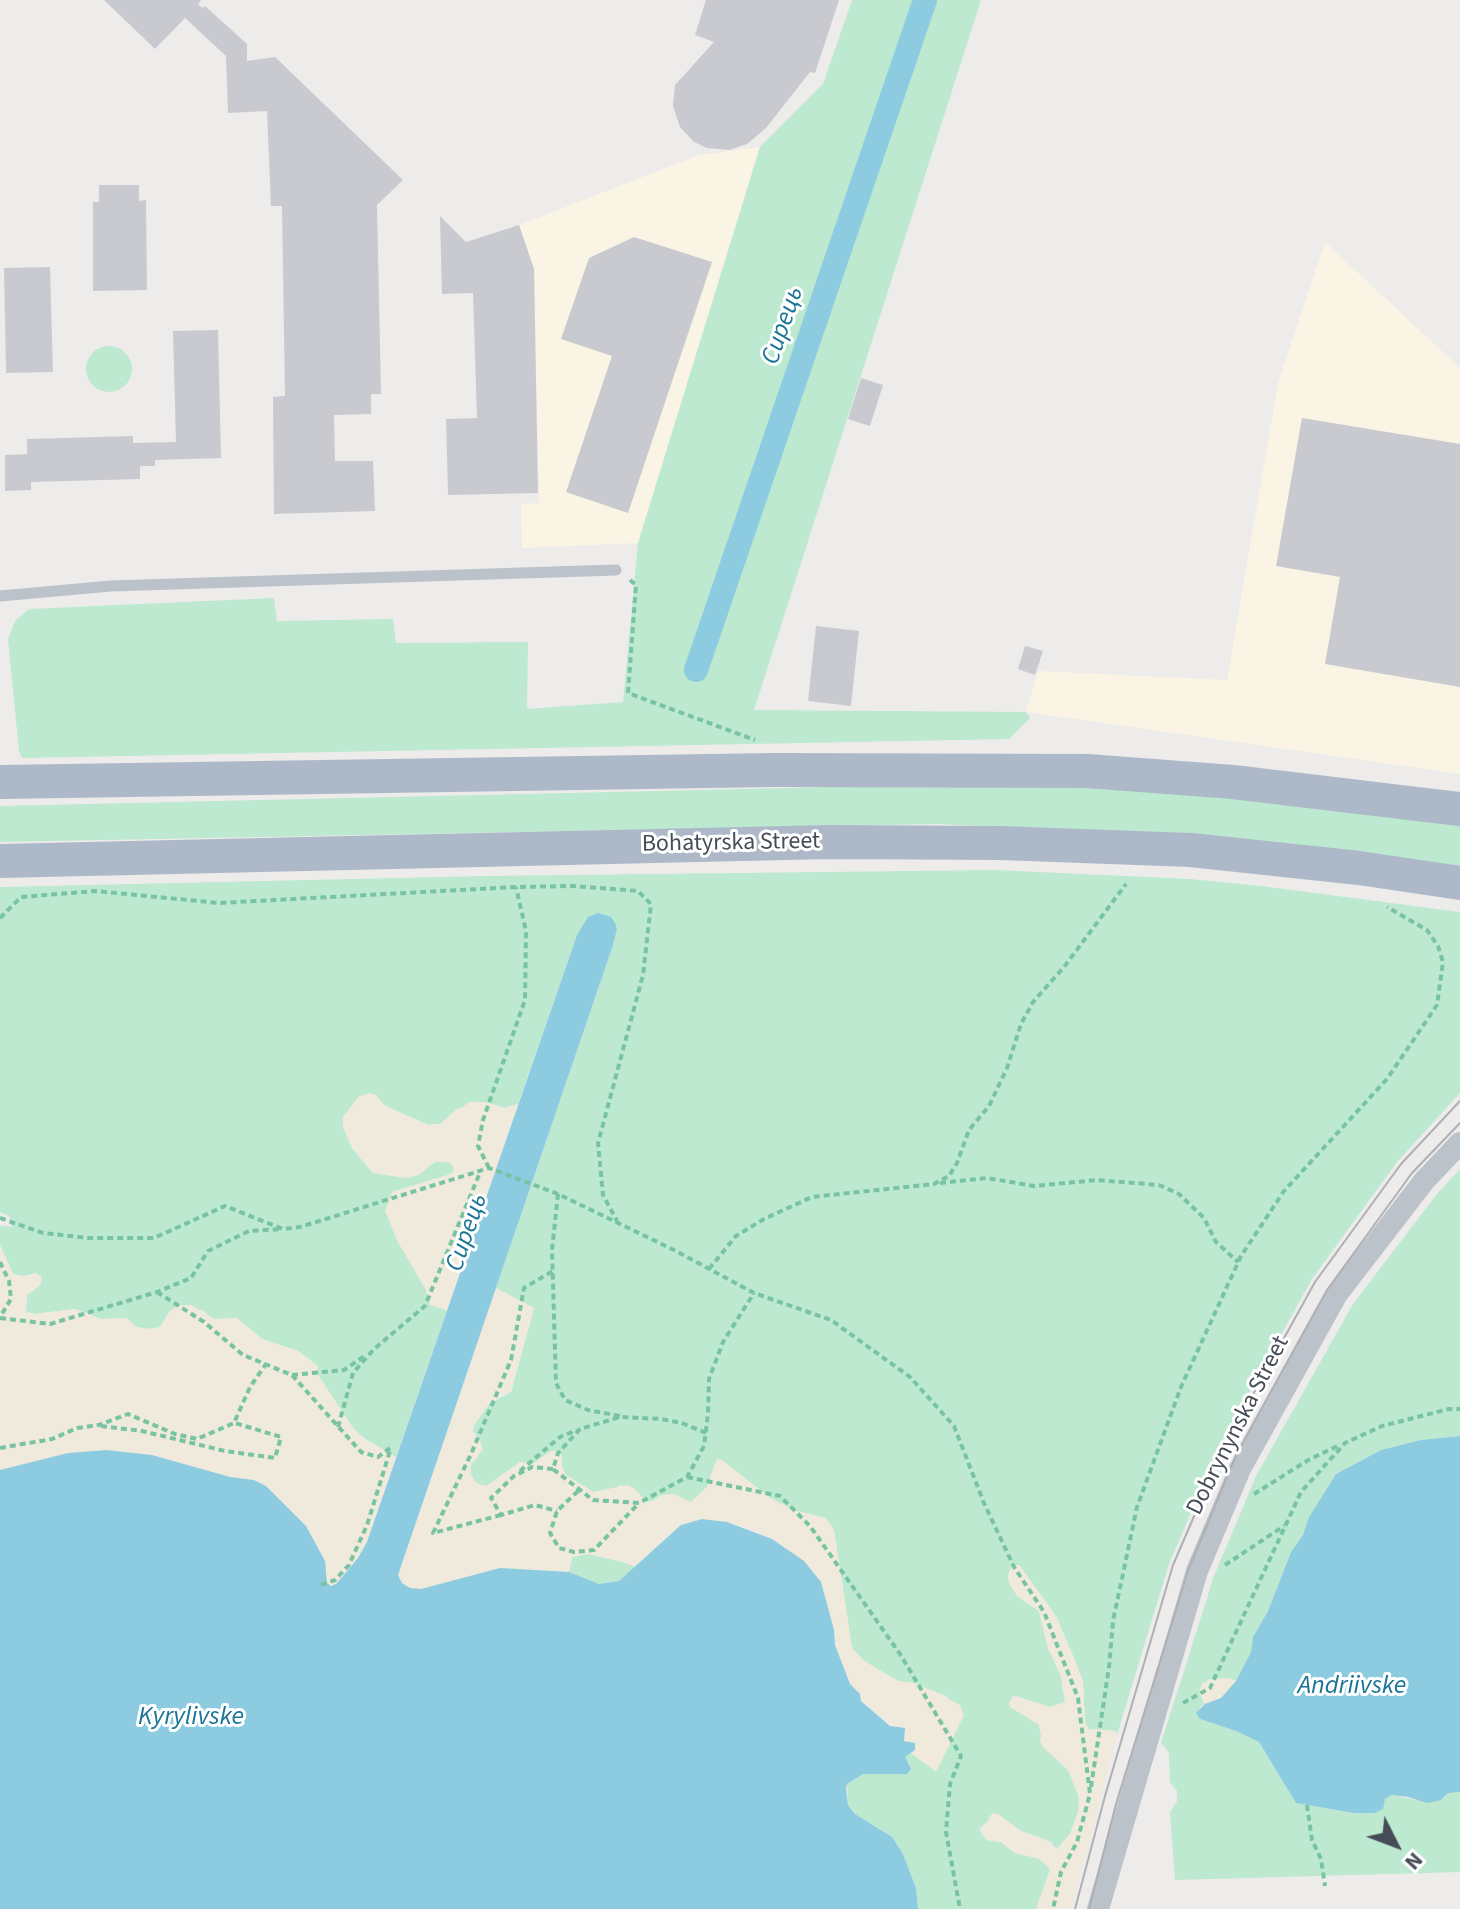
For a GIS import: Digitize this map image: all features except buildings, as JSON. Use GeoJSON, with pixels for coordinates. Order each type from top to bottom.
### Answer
{"type":"FeatureCollection","features":[{"type":"Feature","properties":{"kind":"main road"},"geometry":{"type":"LineString","coordinates":[[0,778],[335,779],[774,770],[1087,771],[1233,782],[1460,809]]}},
{"type":"Feature","properties":{"kind":"main road","name":"Bohatyrska Street"},"geometry":{"type":"LineString","coordinates":[[0,861],[829,842],[1000,843],[1191,850],[1359,868],[1460,883]]}},
{"type":"Feature","properties":{"kind":"street","name":"Dobrynynska Street"},"geometry":{"type":"LineString","coordinates":[[1098,1909],[1197,1571],[1240,1469],[1337,1294],[1424,1181],[1460,1143]]}},
{"type":"Feature","properties":{"kind":"lane"},"geometry":{"type":"LineString","coordinates":[[0,596],[111,586],[616,570]]}},
{"type":"Feature","properties":{"kind":"path"},"geometry":{"type":"LineString","coordinates":[[616,570],[636,585],[628,693],[755,740]]}},
{"type":"Feature","properties":{"kind":"path"},"geometry":{"type":"LineString","coordinates":[[934,1184],[949,1176],[969,1130],[989,1106],[1007,1068],[1021,1024],[1033,1002],[1064,967],[1126,884]]}},
{"type":"Feature","properties":{"kind":"path"},"geometry":{"type":"LineString","coordinates":[[0,918],[21,897],[95,891],[219,903],[516,887],[573,886],[638,891],[651,904],[643,975],[598,1143],[603,1195],[618,1223]]}},
{"type":"Feature","properties":{"kind":"path"},"geometry":{"type":"LineString","coordinates":[[489,1168],[478,1146],[483,1120],[525,1000],[526,931],[516,887]]}},
{"type":"Feature","properties":{"kind":"path"},"geometry":{"type":"LineString","coordinates":[[1053,1909],[1061,1872],[1077,1842],[1090,1794],[1113,1621],[1137,1507],[1181,1387],[1238,1262],[1284,1191],[1387,1079],[1437,1005],[1443,962],[1438,946],[1427,930],[1387,907]]}},
{"type":"Feature","properties":{"kind":"path"},"geometry":{"type":"LineString","coordinates":[[0,1262],[9,1281],[11,1299],[0,1317],[50,1324],[157,1292],[191,1278],[208,1251],[249,1231],[300,1227],[489,1168],[558,1194],[754,1293],[831,1320],[910,1377],[954,1426],[984,1503],[1014,1567],[1044,1612],[1078,1698],[1090,1794]]}},
{"type":"Feature","properties":{"kind":"path"},"geometry":{"type":"LineString","coordinates":[[292,1375],[344,1370],[425,1306],[481,1170]]}},
{"type":"Feature","properties":{"kind":"path"},"geometry":{"type":"LineString","coordinates":[[709,1269],[736,1236],[812,1197],[987,1178],[1034,1186],[1097,1180],[1159,1185],[1179,1194],[1204,1218],[1216,1242],[1238,1262]]}},
{"type":"Feature","properties":{"kind":"path"},"geometry":{"type":"LineString","coordinates":[[558,1194],[552,1250],[556,1383],[565,1400],[588,1410],[622,1417],[661,1419],[706,1433]]}},
{"type":"Feature","properties":{"kind":"path"},"geometry":{"type":"LineString","coordinates":[[0,1218],[43,1233],[89,1238],[154,1238],[225,1206],[283,1229]]}},
{"type":"Feature","properties":{"kind":"path"},"geometry":{"type":"LineString","coordinates":[[553,1271],[524,1288],[511,1360],[433,1533],[535,1505],[557,1511]]}},
{"type":"Feature","properties":{"kind":"path"},"geometry":{"type":"LineString","coordinates":[[157,1292],[204,1322],[243,1355],[292,1375],[361,1452],[378,1457],[390,1448],[367,1525],[349,1565],[335,1580],[321,1585]]}},
{"type":"Feature","properties":{"kind":"path"},"geometry":{"type":"LineString","coordinates":[[578,1491],[557,1511],[550,1533],[559,1548],[574,1552],[594,1550],[639,1503],[687,1477],[704,1446],[709,1379],[723,1342],[754,1293]]}},
{"type":"Feature","properties":{"kind":"path"},"geometry":{"type":"LineString","coordinates":[[338,1427],[353,1373],[374,1349]]}},
{"type":"Feature","properties":{"kind":"path"},"geometry":{"type":"LineString","coordinates":[[234,1423],[250,1387],[266,1364]]}},
{"type":"Feature","properties":{"kind":"path"},"geometry":{"type":"LineString","coordinates":[[1251,1497],[1310,1459],[1382,1426],[1460,1409]]}},
{"type":"Feature","properties":{"kind":"path"},"geometry":{"type":"LineString","coordinates":[[0,1448],[52,1439],[77,1428],[99,1425],[128,1414],[175,1434],[197,1439],[234,1423],[281,1437],[275,1458],[99,1425]]}},
{"type":"Feature","properties":{"kind":"path"},"geometry":{"type":"LineString","coordinates":[[501,1515],[491,1498],[560,1437],[622,1417]]}},
{"type":"Feature","properties":{"kind":"path"},"geometry":{"type":"LineString","coordinates":[[553,1469],[558,1453],[580,1429]]}},
{"type":"Feature","properties":{"kind":"path"},"geometry":{"type":"LineString","coordinates":[[1178,1706],[1210,1688],[1301,1492],[1345,1443]]}},
{"type":"Feature","properties":{"kind":"path"},"geometry":{"type":"LineString","coordinates":[[514,1476],[532,1467],[553,1469],[593,1500],[639,1503]]}},
{"type":"Feature","properties":{"kind":"path"},"geometry":{"type":"LineString","coordinates":[[687,1477],[780,1496],[810,1526],[900,1654],[961,1756],[950,1784],[946,1832],[960,1909]]}},
{"type":"Feature","properties":{"kind":"path"},"geometry":{"type":"LineString","coordinates":[[1222,1567],[1284,1526]]}},
{"type":"Feature","properties":{"kind":"path"},"geometry":{"type":"LineString","coordinates":[[1307,1805],[1312,1840],[1321,1859],[1325,1886]]}},
{"type":"Feature","properties":{"kind":"shaded area"},"geometry":{"type":"Polygon","coordinates":[[[760,147],[638,543],[522,548],[521,504],[539,503],[534,269],[519,225],[699,155],[760,147]]]}},
{"type":"Feature","properties":{"kind":"shaded area"},"geometry":{"type":"Polygon","coordinates":[[[1325,242],[1460,368],[1460,774],[1026,712],[1038,671],[1227,680],[1278,383],[1325,242]]]}},
{"type":"Feature","properties":{"kind":"green space"},"geometry":{"type":"Polygon","coordinates":[[[852,0],[981,0],[754,710],[1026,712],[1030,718],[1009,739],[22,758],[8,639],[15,621],[29,609],[274,598],[277,621],[393,619],[396,643],[528,642],[527,709],[623,702],[638,543],[760,147],[823,84],[852,0]]]}},
{"type":"Feature","properties":{"kind":"green space"},"geometry":{"type":"Polygon","coordinates":[[[109,346],[125,353],[132,369],[125,385],[109,392],[93,385],[86,369],[93,353],[109,346]]]}},
{"type":"Feature","properties":{"kind":"green space"},"geometry":{"type":"Polygon","coordinates":[[[1004,783],[1183,790],[1460,825],[1460,869],[1002,827],[937,824],[0,842],[0,806],[1004,783]]]}},
{"type":"Feature","properties":{"kind":"green space"},"geometry":{"type":"Polygon","coordinates":[[[995,870],[1190,879],[1460,912],[1460,1093],[1397,1162],[1312,1279],[1220,1445],[1169,1564],[1117,1735],[1115,1731],[1089,1729],[1085,1723],[1083,1681],[1056,1616],[1019,1565],[1011,1567],[1008,1576],[1017,1596],[1039,1611],[1048,1648],[1061,1676],[1065,1702],[1050,1707],[1016,1696],[1011,1707],[1039,1725],[1043,1747],[1068,1770],[1079,1797],[1071,1832],[1059,1849],[1051,1842],[1021,1831],[997,1814],[981,1827],[986,1840],[1001,1842],[1015,1853],[1037,1858],[1048,1866],[1050,1870],[1036,1909],[918,1909],[916,1888],[903,1854],[875,1826],[860,1819],[848,1805],[847,1784],[911,1753],[936,1771],[948,1697],[914,1683],[898,1681],[864,1661],[852,1648],[834,1530],[826,1518],[796,1511],[770,1498],[722,1460],[714,1466],[707,1487],[691,1502],[673,1494],[647,1502],[621,1485],[593,1492],[566,1475],[562,1458],[551,1451],[534,1463],[520,1463],[486,1487],[476,1483],[471,1474],[471,1464],[478,1457],[481,1442],[473,1431],[474,1425],[489,1404],[511,1392],[534,1308],[496,1288],[612,948],[577,935],[518,1104],[505,1108],[485,1102],[457,1109],[440,1124],[428,1125],[384,1105],[376,1095],[352,1148],[373,1173],[407,1178],[418,1175],[435,1162],[449,1162],[453,1166],[453,1172],[448,1175],[392,1192],[397,1240],[426,1290],[430,1305],[447,1310],[396,1457],[353,1428],[318,1375],[318,1366],[298,1351],[262,1339],[237,1318],[213,1319],[202,1310],[170,1311],[160,1327],[149,1329],[137,1327],[126,1318],[101,1319],[75,1309],[35,1314],[26,1312],[27,1295],[42,1280],[13,1274],[0,1245],[0,1226],[12,1227],[9,1216],[0,1212],[0,887],[484,876],[995,870]]]}},
{"type":"Feature","properties":{"kind":"green space"},"geometry":{"type":"Polygon","coordinates":[[[1460,1169],[1460,1436],[1421,1440],[1381,1450],[1336,1474],[1291,1552],[1268,1611],[1253,1637],[1251,1652],[1236,1681],[1229,1678],[1202,1699],[1205,1704],[1200,1707],[1200,1719],[1259,1742],[1296,1803],[1354,1813],[1391,1795],[1416,1800],[1441,1800],[1448,1793],[1460,1792],[1460,1872],[1175,1880],[1170,1812],[1177,1801],[1177,1791],[1170,1782],[1169,1753],[1161,1743],[1214,1576],[1256,1476],[1353,1304],[1437,1194],[1460,1169]]]}},
{"type":"Feature","properties":{"kind":"green space"},"geometry":{"type":"Polygon","coordinates":[[[589,1554],[636,1567],[619,1581],[598,1584],[569,1572],[572,1557],[589,1554]]]}},
{"type":"Feature","properties":{"kind":"sand"},"geometry":{"type":"Polygon","coordinates":[[[369,1093],[376,1095],[384,1105],[428,1125],[440,1124],[469,1102],[485,1102],[505,1108],[518,1104],[447,1310],[430,1305],[426,1290],[397,1240],[385,1211],[392,1192],[448,1175],[453,1172],[453,1166],[449,1162],[435,1162],[418,1175],[407,1178],[373,1173],[352,1148],[343,1128],[343,1117],[358,1097],[369,1093]]]}},
{"type":"Feature","properties":{"kind":"sand"},"geometry":{"type":"Polygon","coordinates":[[[0,1245],[13,1274],[19,1277],[36,1273],[42,1277],[40,1285],[27,1295],[26,1312],[35,1314],[75,1309],[101,1319],[126,1318],[137,1327],[149,1329],[160,1327],[178,1305],[191,1305],[214,1319],[237,1318],[262,1339],[298,1351],[318,1366],[318,1375],[353,1428],[364,1439],[396,1457],[367,1542],[336,1584],[331,1586],[327,1583],[325,1561],[306,1526],[266,1486],[254,1480],[230,1477],[152,1455],[107,1450],[68,1453],[0,1470],[0,1245]]]}},
{"type":"Feature","properties":{"kind":"sand"},"geometry":{"type":"Polygon","coordinates":[[[496,1288],[534,1308],[511,1392],[502,1394],[489,1404],[474,1425],[473,1431],[483,1449],[471,1464],[471,1474],[476,1483],[486,1486],[520,1462],[534,1463],[555,1451],[561,1454],[566,1475],[593,1492],[627,1485],[647,1502],[673,1494],[691,1502],[707,1487],[717,1459],[770,1498],[796,1511],[826,1518],[834,1530],[852,1648],[864,1661],[898,1681],[914,1683],[959,1704],[964,1715],[936,1772],[911,1753],[915,1750],[861,1701],[860,1694],[850,1684],[835,1645],[834,1629],[772,1539],[750,1529],[727,1522],[681,1525],[636,1567],[589,1554],[572,1557],[569,1572],[500,1568],[421,1589],[410,1589],[402,1583],[398,1575],[496,1288]]]}},
{"type":"Feature","properties":{"kind":"sand"},"geometry":{"type":"Polygon","coordinates":[[[1019,1565],[1056,1616],[1075,1660],[1083,1681],[1085,1723],[1089,1729],[1116,1731],[1117,1735],[1071,1909],[1036,1909],[1050,1870],[1048,1866],[1037,1858],[1015,1853],[1001,1842],[986,1840],[980,1831],[993,1813],[998,1814],[1021,1831],[1048,1841],[1057,1849],[1071,1832],[1078,1812],[1079,1797],[1068,1770],[1043,1747],[1038,1724],[1010,1707],[1009,1703],[1013,1696],[1050,1707],[1065,1702],[1061,1676],[1048,1648],[1039,1611],[1017,1596],[1009,1583],[1011,1567],[1019,1565]]]}},
{"type":"Feature","properties":{"kind":"sand"},"geometry":{"type":"Polygon","coordinates":[[[1229,1678],[1236,1681],[1227,1693],[1205,1704],[1199,1692],[1202,1684],[1210,1679],[1229,1678]]]}},
{"type":"Feature","properties":{"kind":"water","name":"Kyrylivske"},"geometry":{"type":"Polygon","coordinates":[[[598,913],[611,917],[615,923],[617,929],[612,948],[398,1575],[402,1583],[410,1588],[421,1589],[500,1568],[569,1572],[599,1584],[619,1581],[681,1525],[702,1519],[727,1522],[772,1539],[804,1561],[821,1582],[835,1645],[850,1684],[860,1694],[861,1701],[890,1726],[905,1728],[904,1741],[915,1743],[915,1750],[905,1757],[911,1769],[907,1774],[863,1774],[847,1784],[846,1789],[848,1805],[855,1814],[892,1837],[903,1854],[916,1888],[918,1909],[0,1909],[0,1470],[68,1453],[107,1450],[152,1455],[230,1477],[254,1480],[266,1486],[306,1526],[325,1561],[327,1583],[331,1586],[336,1584],[367,1542],[577,935],[588,917],[598,913]]]}},
{"type":"Feature","properties":{"kind":"water","name":"Andriivske"},"geometry":{"type":"Polygon","coordinates":[[[1460,1436],[1460,1792],[1448,1793],[1441,1800],[1427,1803],[1391,1795],[1385,1799],[1383,1809],[1375,1813],[1354,1813],[1296,1803],[1259,1742],[1200,1719],[1196,1713],[1205,1704],[1221,1698],[1236,1681],[1251,1652],[1253,1637],[1268,1611],[1291,1552],[1336,1474],[1381,1450],[1421,1440],[1460,1436]]]}},
{"type":"Feature","properties":{"kind":"waterway","name":"Сирець"},"geometry":{"type":"LineString","coordinates":[[696,670],[925,0]]}},
{"type":"Feature","properties":{"kind":"tram line"},"geometry":{"type":"LineString","coordinates":[[1075,1909],[1173,1565],[1224,1447],[1315,1282],[1401,1164],[1460,1101]]}},
{"type":"Feature","properties":{"kind":"tram line"},"geometry":{"type":"LineString","coordinates":[[1089,1909],[1116,1804],[1188,1571],[1237,1453],[1327,1290],[1412,1173],[1460,1123]]}}]}
